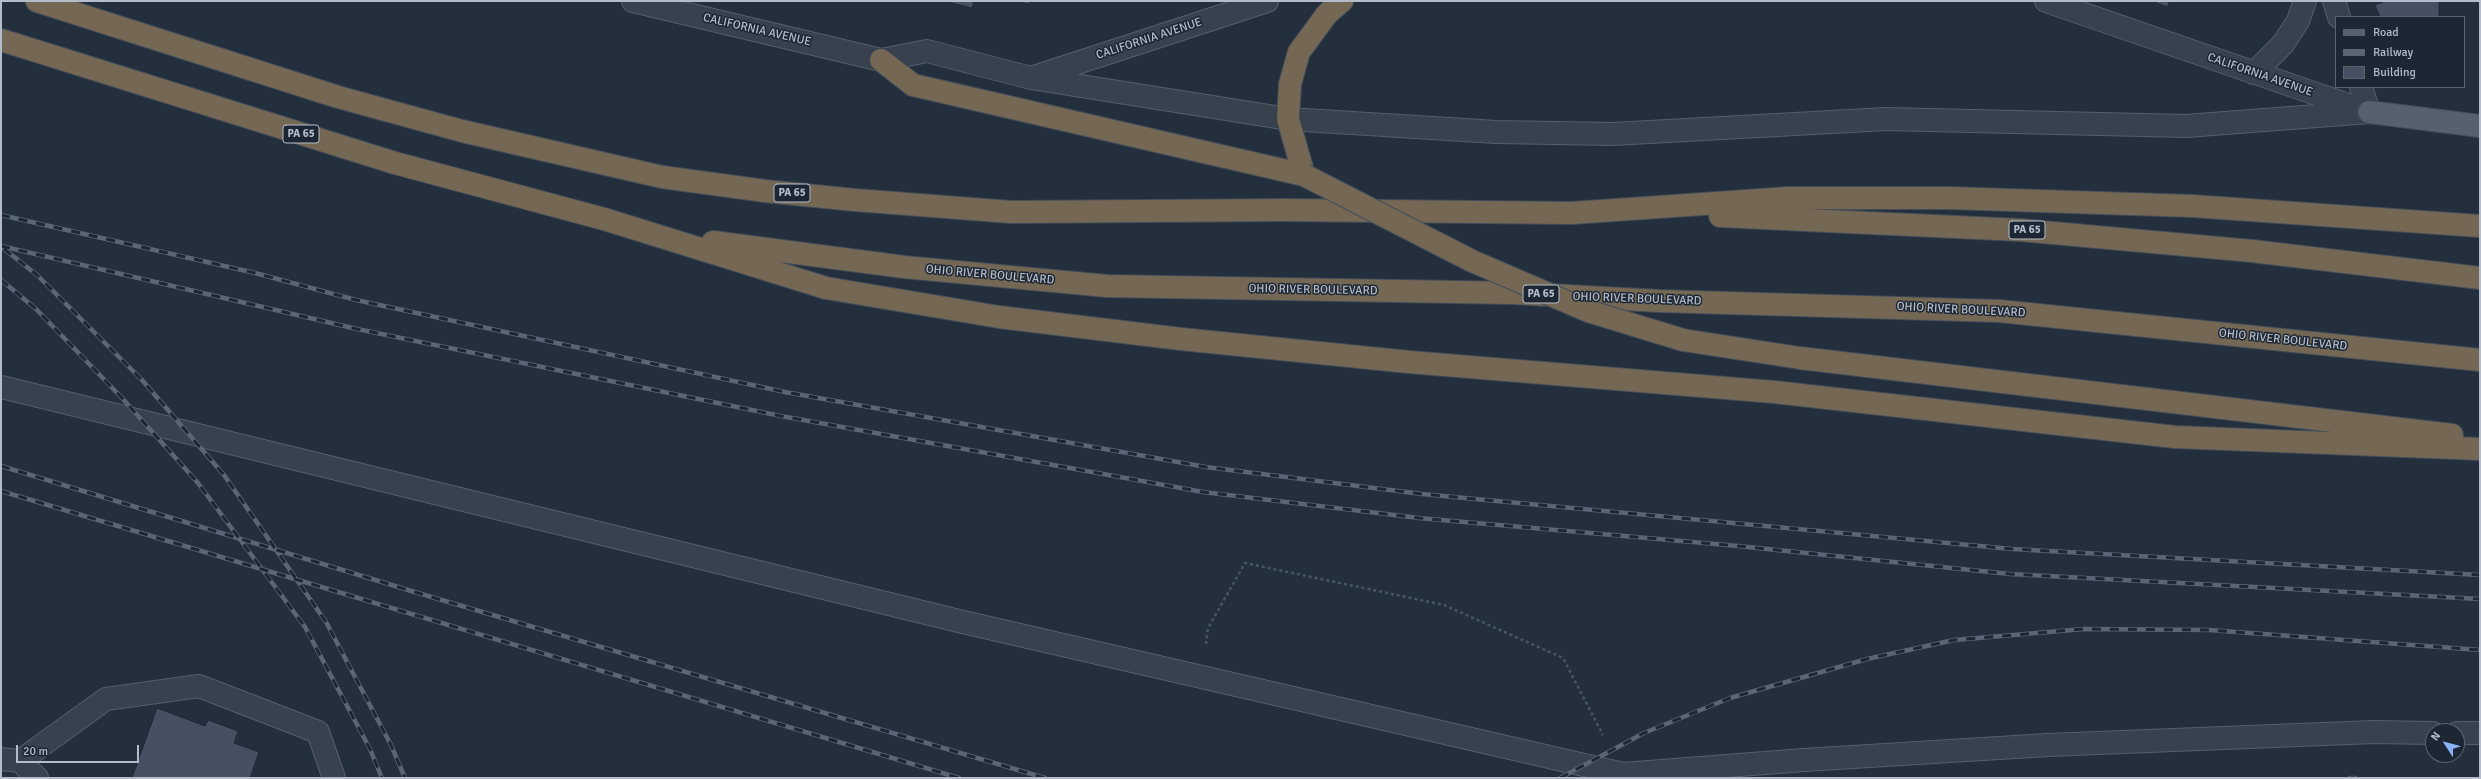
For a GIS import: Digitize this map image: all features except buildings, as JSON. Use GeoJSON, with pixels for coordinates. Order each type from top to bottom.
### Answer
{"type":"FeatureCollection","features":[{"type":"Feature","properties":{"kind":"highway","name":"PA 65"},"geometry":{"type":"LineString","coordinates":[[37,1],[360,103],[462,131],[662,177],[765,191],[1011,212],[1284,210],[1776,217],[2020,230],[2252,251],[2480,278]]}},
{"type":"Feature","properties":{"kind":"highway"},"geometry":{"type":"LineString","coordinates":[[1304,175],[1288,119],[1290,84],[1299,52],[1327,14],[1342,1]]}},
{"type":"Feature","properties":{"kind":"highway","name":"PA 65"},"geometry":{"type":"LineString","coordinates":[[1,40],[394,163],[604,219]]}},
{"type":"Feature","properties":{"kind":"highway"},"geometry":{"type":"LineString","coordinates":[[881,60],[913,85],[1304,175],[1472,261],[1588,311],[1683,340],[1800,358],[2480,438]]}},
{"type":"Feature","properties":{"kind":"highway"},"geometry":{"type":"LineString","coordinates":[[1572,213],[1789,198],[1950,198],[2192,206],[2480,226]]}},
{"type":"Feature","properties":{"kind":"highway"},"geometry":{"type":"LineString","coordinates":[[604,219],[826,288],[999,317],[1173,338],[1409,362],[1774,392],[2175,437],[2480,449]]}},
{"type":"Feature","properties":{"kind":"highway","name":"OHIO RIVER BOULEVARD"},"geometry":{"type":"LineString","coordinates":[[604,219],[680,236],[741,246],[904,267],[1107,286],[1513,293],[1660,301],[1999,311],[2480,360]]}},
{"type":"Feature","properties":{"kind":"main road","name":"CALIFORNIA AVENUE"},"geometry":{"type":"LineString","coordinates":[[2369,112],[2480,126]]}},
{"type":"Feature","properties":{"kind":"street","name":"CALIFORNIA AVENUE"},"geometry":{"type":"LineString","coordinates":[[633,1],[881,60]]}},
{"type":"Feature","properties":{"kind":"street","name":"CALIFORNIA AVENUE"},"geometry":{"type":"LineString","coordinates":[[1031,78],[1266,1]]}},
{"type":"Feature","properties":{"kind":"street","name":"CALIFORNIA AVENUE"},"geometry":{"type":"LineString","coordinates":[[2046,1],[2369,112]]}},
{"type":"Feature","properties":{"kind":"street"},"geometry":{"type":"LineString","coordinates":[[2254,73],[2282,44],[2298,21],[2305,1]]}},
{"type":"Feature","properties":{"kind":"street"},"geometry":{"type":"LineString","coordinates":[[2334,1],[2339,16]]}},
{"type":"Feature","properties":{"kind":"street"},"geometry":{"type":"LineString","coordinates":[[881,60],[927,51],[1031,78],[1288,119],[1496,132],[1613,134],[1886,119],[2186,126],[2369,112],[2361,88]]}},
{"type":"Feature","properties":{"kind":"street"},"geometry":{"type":"LineString","coordinates":[[1,388],[948,618],[1623,774],[1804,760],[2048,745],[2374,732],[2425,733]]}},
{"type":"Feature","properties":{"kind":"street"},"geometry":{"type":"LineString","coordinates":[[37,778],[10,760],[106,699],[199,686],[318,732],[334,778]]}},
{"type":"Feature","properties":{"kind":"street"},"geometry":{"type":"LineString","coordinates":[[2465,733],[2480,734]]}},
{"type":"Feature","properties":{"kind":"path"},"geometry":{"type":"LineString","coordinates":[[1202,676],[1208,628],[1245,563],[1444,605],[1563,658],[1623,774]]}},
{"type":"Feature","properties":{"kind":"railway"},"geometry":{"type":"LineString","coordinates":[[1,215],[255,273],[356,300],[785,392],[1206,467],[1422,494],[2012,549],[2480,575]]}},
{"type":"Feature","properties":{"kind":"railway"},"geometry":{"type":"LineString","coordinates":[[1,246],[357,329],[781,416],[1203,492],[1419,518],[1738,546],[2010,574],[2480,599]]}},
{"type":"Feature","properties":{"kind":"railway"},"geometry":{"type":"LineString","coordinates":[[4,249],[37,275],[142,380],[224,475],[326,622],[391,745],[405,778]]}},
{"type":"Feature","properties":{"kind":"railway"},"geometry":{"type":"LineString","coordinates":[[1,280],[36,309],[122,398],[198,483],[305,627],[370,749],[382,778]]}},
{"type":"Feature","properties":{"kind":"railway"},"geometry":{"type":"LineString","coordinates":[[1,466],[418,593],[1045,778]]}},
{"type":"Feature","properties":{"kind":"railway"},"geometry":{"type":"LineString","coordinates":[[1,491],[959,778]]}},
{"type":"Feature","properties":{"kind":"railway"},"geometry":{"type":"LineString","coordinates":[[1560,778],[1644,733],[1730,698],[1867,659],[1954,640],[2084,629],[2209,630],[2480,650]]}},
{"type":"Feature","properties":{"kind":"railway"},"geometry":{"type":"LineString","coordinates":[[2350,778],[2355,778]]}}]}
